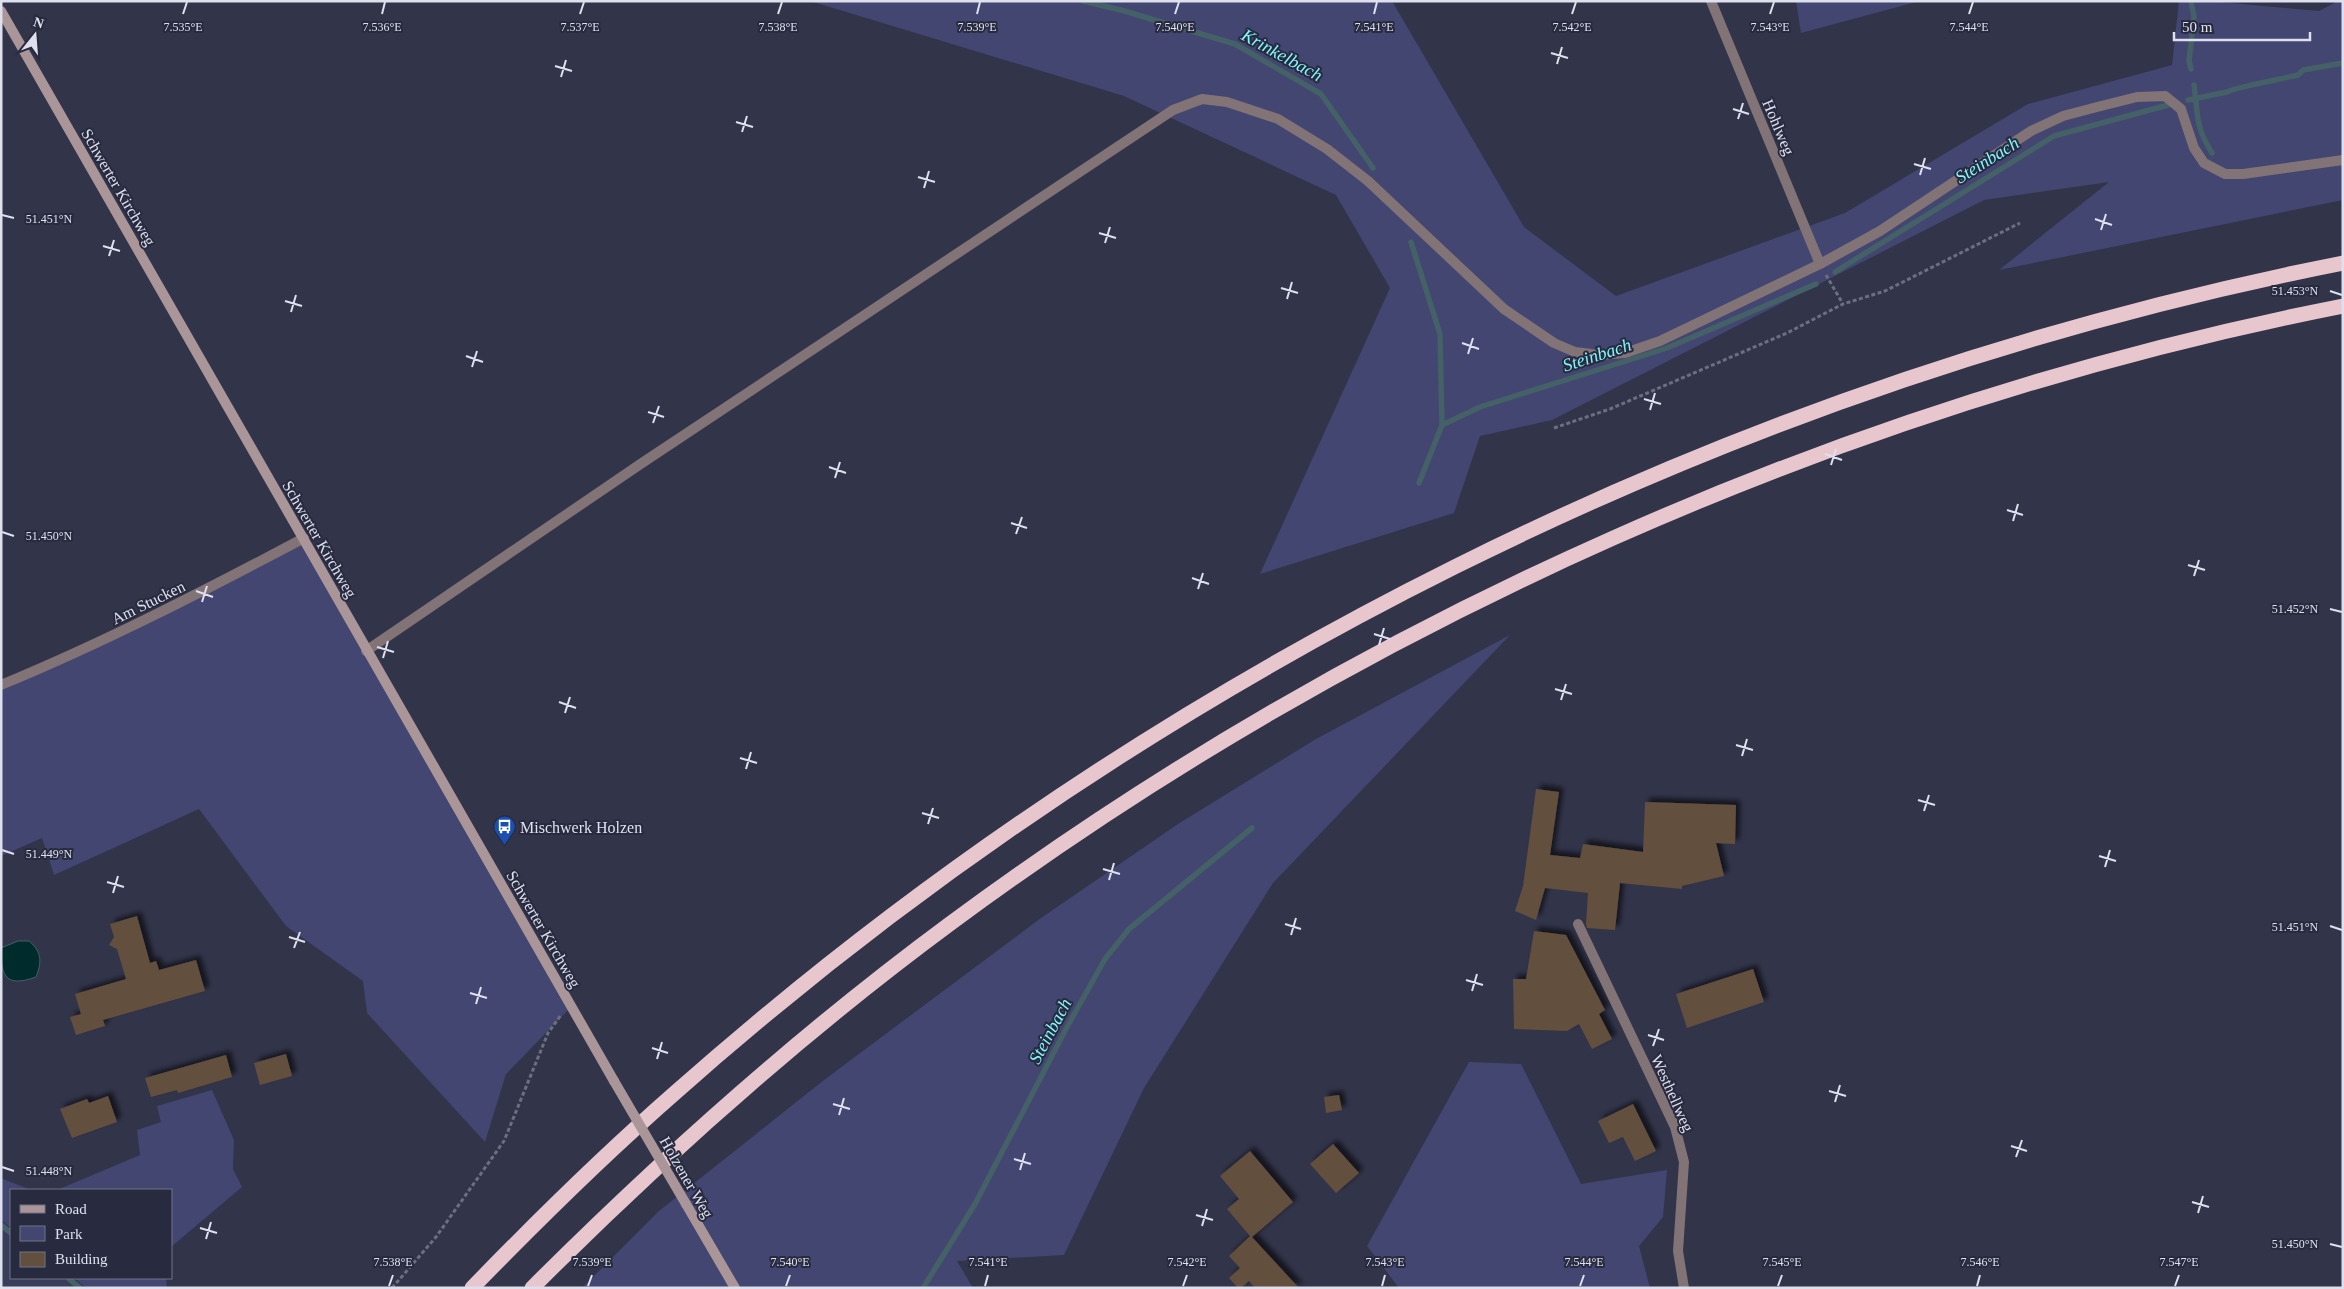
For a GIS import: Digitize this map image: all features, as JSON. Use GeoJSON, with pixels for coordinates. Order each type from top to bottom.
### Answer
{"type":"FeatureCollection","features":[{"type":"Feature","properties":{"kind":"highway"},"geometry":{"type":"LineString","coordinates":[[472,1288],[577,1183],[677,1090],[800,988],[923,891],[1050,802],[1129,750],[1248,678],[1361,615],[1559,516],[1700,455],[1790,420],[1880,388],[2052,333],[2221,289],[2343,263]]}},
{"type":"Feature","properties":{"kind":"highway"},"geometry":{"type":"LineString","coordinates":[[532,1288],[619,1202],[707,1122],[831,1016],[952,922],[1074,837],[1155,784],[1271,714],[1382,652],[1446,618],[1640,527],[1715,495],[1821,454],[1982,399],[2062,375],[2224,332],[2343,306]]}},
{"type":"Feature","properties":{"kind":"main road","name":"Schwerter Kirchweg"},"geometry":{"type":"LineString","coordinates":[[1,11],[614,1081]]}},
{"type":"Feature","properties":{"kind":"main road","name":"Holzener Weg"},"geometry":{"type":"LineString","coordinates":[[614,1081],[735,1288]]}},
{"type":"Feature","properties":{"kind":"street","name":"Hohlweg"},"geometry":{"type":"LineString","coordinates":[[1711,1],[1820,264]]}},
{"type":"Feature","properties":{"kind":"street"},"geometry":{"type":"LineString","coordinates":[[366,650],[642,463],[1173,110],[1202,99],[1227,102],[1278,119],[1327,149],[1368,181],[1504,309],[1554,343],[1575,352],[1599,355],[1625,353],[1660,341],[1820,264],[1880,232],[2031,131],[2063,116],[2137,96],[2165,96],[2181,109],[2194,148],[2204,163],[2225,174],[2243,174],[2343,160]]}},
{"type":"Feature","properties":{"kind":"street","name":"Am Stucken"},"geometry":{"type":"LineString","coordinates":[[1,685],[132,627],[304,538]]}},
{"type":"Feature","properties":{"kind":"street","name":"Westhellweg"},"geometry":{"type":"LineString","coordinates":[[1578,924],[1674,1127],[1684,1162],[1678,1251],[1684,1288]]}},
{"type":"Feature","properties":{"kind":"path"},"geometry":{"type":"LineString","coordinates":[[1554,428],[1610,409],[1769,341],[1844,304],[1885,291],[2020,223]]}},
{"type":"Feature","properties":{"kind":"path"},"geometry":{"type":"LineString","coordinates":[[1820,264],[1844,304]]}},
{"type":"Feature","properties":{"kind":"path"},"geometry":{"type":"LineString","coordinates":[[392,1288],[436,1237],[500,1147],[548,1034],[559,1017],[571,1007]]}},
{"type":"Feature","properties":{"kind":"shaded area"},"geometry":{"type":"Polygon","coordinates":[[[18,941],[29,941],[39,953],[40,962],[36,977],[17,981],[11,980],[4,972],[1,948],[18,941]]]}},
{"type":"Feature","properties":{"kind":"shaded area"},"geometry":{"type":"Polygon","coordinates":[[[1,1221],[10,1228],[10,1279],[74,1279],[85,1288],[1,1288],[1,1221]]]}},
{"type":"Feature","properties":{"kind":"green space"},"geometry":{"type":"Polygon","coordinates":[[[810,1],[1392,1],[1524,227],[1616,296],[1845,213],[2028,104],[2172,65],[2179,1],[2210,1],[2319,11],[2338,1],[2343,1],[2343,200],[1999,270],[2109,182],[1984,200],[1552,420],[1480,436],[1454,513],[1260,574],[1390,288],[1336,195],[1124,96],[810,1]]]}},
{"type":"Feature","properties":{"kind":"green space"},"geometry":{"type":"Polygon","coordinates":[[[1796,1],[1920,1],[1801,33],[1796,1]]]}},
{"type":"Feature","properties":{"kind":"green space"},"geometry":{"type":"Polygon","coordinates":[[[304,538],[571,1007],[506,1074],[485,1142],[367,1013],[363,981],[286,926],[199,809],[54,875],[42,838],[1,856],[1,685],[304,538]]]}},
{"type":"Feature","properties":{"kind":"green space"},"geometry":{"type":"Polygon","coordinates":[[[1510,635],[1273,883],[1144,1088],[1064,1255],[957,1261],[973,1288],[582,1288],[659,1211],[824,1080],[1041,918],[1178,824],[1316,739],[1510,635]]]}},
{"type":"Feature","properties":{"kind":"green space"},"geometry":{"type":"Polygon","coordinates":[[[1469,1062],[1521,1064],[1581,1184],[1667,1170],[1663,1217],[1639,1246],[1650,1288],[1399,1288],[1367,1246],[1469,1062]]]}},
{"type":"Feature","properties":{"kind":"green space"},"geometry":{"type":"Polygon","coordinates":[[[212,1090],[234,1140],[233,1169],[242,1187],[172,1246],[172,1189],[59,1189],[140,1155],[137,1130],[161,1122],[157,1106],[212,1090]]]}},
{"type":"Feature","properties":{"kind":"green space"},"geometry":{"type":"Polygon","coordinates":[[[1,1178],[28,1189],[10,1189],[10,1227],[1,1220],[1,1178]]]}},
{"type":"Feature","properties":{"kind":"green space"},"geometry":{"type":"Polygon","coordinates":[[[75,1279],[166,1279],[167,1288],[86,1288],[75,1279]]]}},
{"type":"Feature","properties":{"kind":"building"},"geometry":{"type":"Polygon","coordinates":[[[1536,789],[1559,792],[1550,855],[1580,858],[1583,844],[1643,852],[1645,802],[1736,805],[1735,844],[1716,843],[1724,876],[1682,886],[1682,889],[1620,883],[1615,930],[1587,928],[1588,893],[1545,888],[1536,920],[1515,911],[1523,886],[1536,789]]]}},
{"type":"Feature","properties":{"kind":"building"},"geometry":{"type":"Polygon","coordinates":[[[137,916],[150,963],[156,961],[159,970],[196,960],[205,991],[103,1020],[105,1026],[76,1035],[70,1017],[81,1014],[75,994],[126,979],[117,949],[109,945],[114,937],[110,924],[137,916]]]}},
{"type":"Feature","properties":{"kind":"building"},"geometry":{"type":"Polygon","coordinates":[[[1534,931],[1566,935],[1605,1010],[1599,1014],[1612,1039],[1592,1049],[1579,1024],[1567,1031],[1514,1029],[1513,979],[1526,979],[1534,931]]]}},
{"type":"Feature","properties":{"kind":"building"},"geometry":{"type":"Polygon","coordinates":[[[1753,969],[1764,1002],[1687,1028],[1676,994],[1753,969]]]}},
{"type":"Feature","properties":{"kind":"building"},"geometry":{"type":"Polygon","coordinates":[[[286,1054],[292,1076],[260,1085],[254,1063],[286,1054]]]}},
{"type":"Feature","properties":{"kind":"building"},"geometry":{"type":"Polygon","coordinates":[[[226,1055],[232,1077],[178,1093],[177,1090],[151,1097],[145,1078],[226,1055]]]}},
{"type":"Feature","properties":{"kind":"building"},"geometry":{"type":"Polygon","coordinates":[[[1339,1095],[1342,1110],[1326,1113],[1324,1097],[1339,1095]]]}},
{"type":"Feature","properties":{"kind":"building"},"geometry":{"type":"Polygon","coordinates":[[[108,1096],[117,1122],[72,1138],[60,1109],[87,1099],[89,1103],[108,1096]]]}},
{"type":"Feature","properties":{"kind":"building"},"geometry":{"type":"Polygon","coordinates":[[[1633,1104],[1656,1151],[1635,1161],[1623,1137],[1609,1143],[1598,1121],[1633,1104]]]}},
{"type":"Feature","properties":{"kind":"building"},"geometry":{"type":"Polygon","coordinates":[[[1333,1144],[1359,1173],[1336,1193],[1310,1164],[1333,1144]]]}},
{"type":"Feature","properties":{"kind":"building"},"geometry":{"type":"Polygon","coordinates":[[[1250,1151],[1293,1202],[1252,1237],[1299,1288],[1255,1288],[1249,1281],[1241,1288],[1238,1288],[1229,1278],[1240,1268],[1229,1256],[1250,1236],[1227,1209],[1239,1199],[1220,1176],[1250,1151]]]}},
{"type":"Feature","properties":{"kind":"waterway","name":"Krinkelbach"},"geometry":{"type":"LineString","coordinates":[[1083,1],[1121,10],[1235,44],[1321,94],[1373,168]]}},
{"type":"Feature","properties":{"kind":"waterway"},"geometry":{"type":"LineString","coordinates":[[2191,1],[2194,17],[2189,61],[2191,69]]}},
{"type":"Feature","properties":{"kind":"waterway","name":"Steinbach"},"geometry":{"type":"LineString","coordinates":[[2188,100],[2298,75],[2303,70],[2343,63]]}},
{"type":"Feature","properties":{"kind":"waterway"},"geometry":{"type":"LineString","coordinates":[[2194,85],[2200,128],[2212,153]]}},
{"type":"Feature","properties":{"kind":"waterway","name":"Steinbach"},"geometry":{"type":"LineString","coordinates":[[1835,272],[2054,136],[2168,105]]}},
{"type":"Feature","properties":{"kind":"waterway","name":"Krinkelbach"},"geometry":{"type":"LineString","coordinates":[[1411,242],[1440,334],[1442,425]]}},
{"type":"Feature","properties":{"kind":"waterway","name":"Steinbach"},"geometry":{"type":"LineString","coordinates":[[1419,483],[1442,425],[1480,407],[1667,348],[1816,284]]}},
{"type":"Feature","properties":{"kind":"waterway","name":"Steinbach"},"geometry":{"type":"LineString","coordinates":[[923,1288],[975,1204],[1067,1027],[1105,959],[1129,929],[1252,828]]}},
{"type":"Feature","properties":{"kind":"waterway"},"geometry":{"type":"LineString","coordinates":[[1,1225],[10,1232]]}},
{"type":"Feature","properties":{"kind":"waterway"},"geometry":{"type":"LineString","coordinates":[[69,1279],[80,1288]]}},
{"type":"Feature","properties":{"kind":"place","name":"Mischwerk Holzen"},"geometry":{"type":"Point","coordinates":[504,846]}}]}
